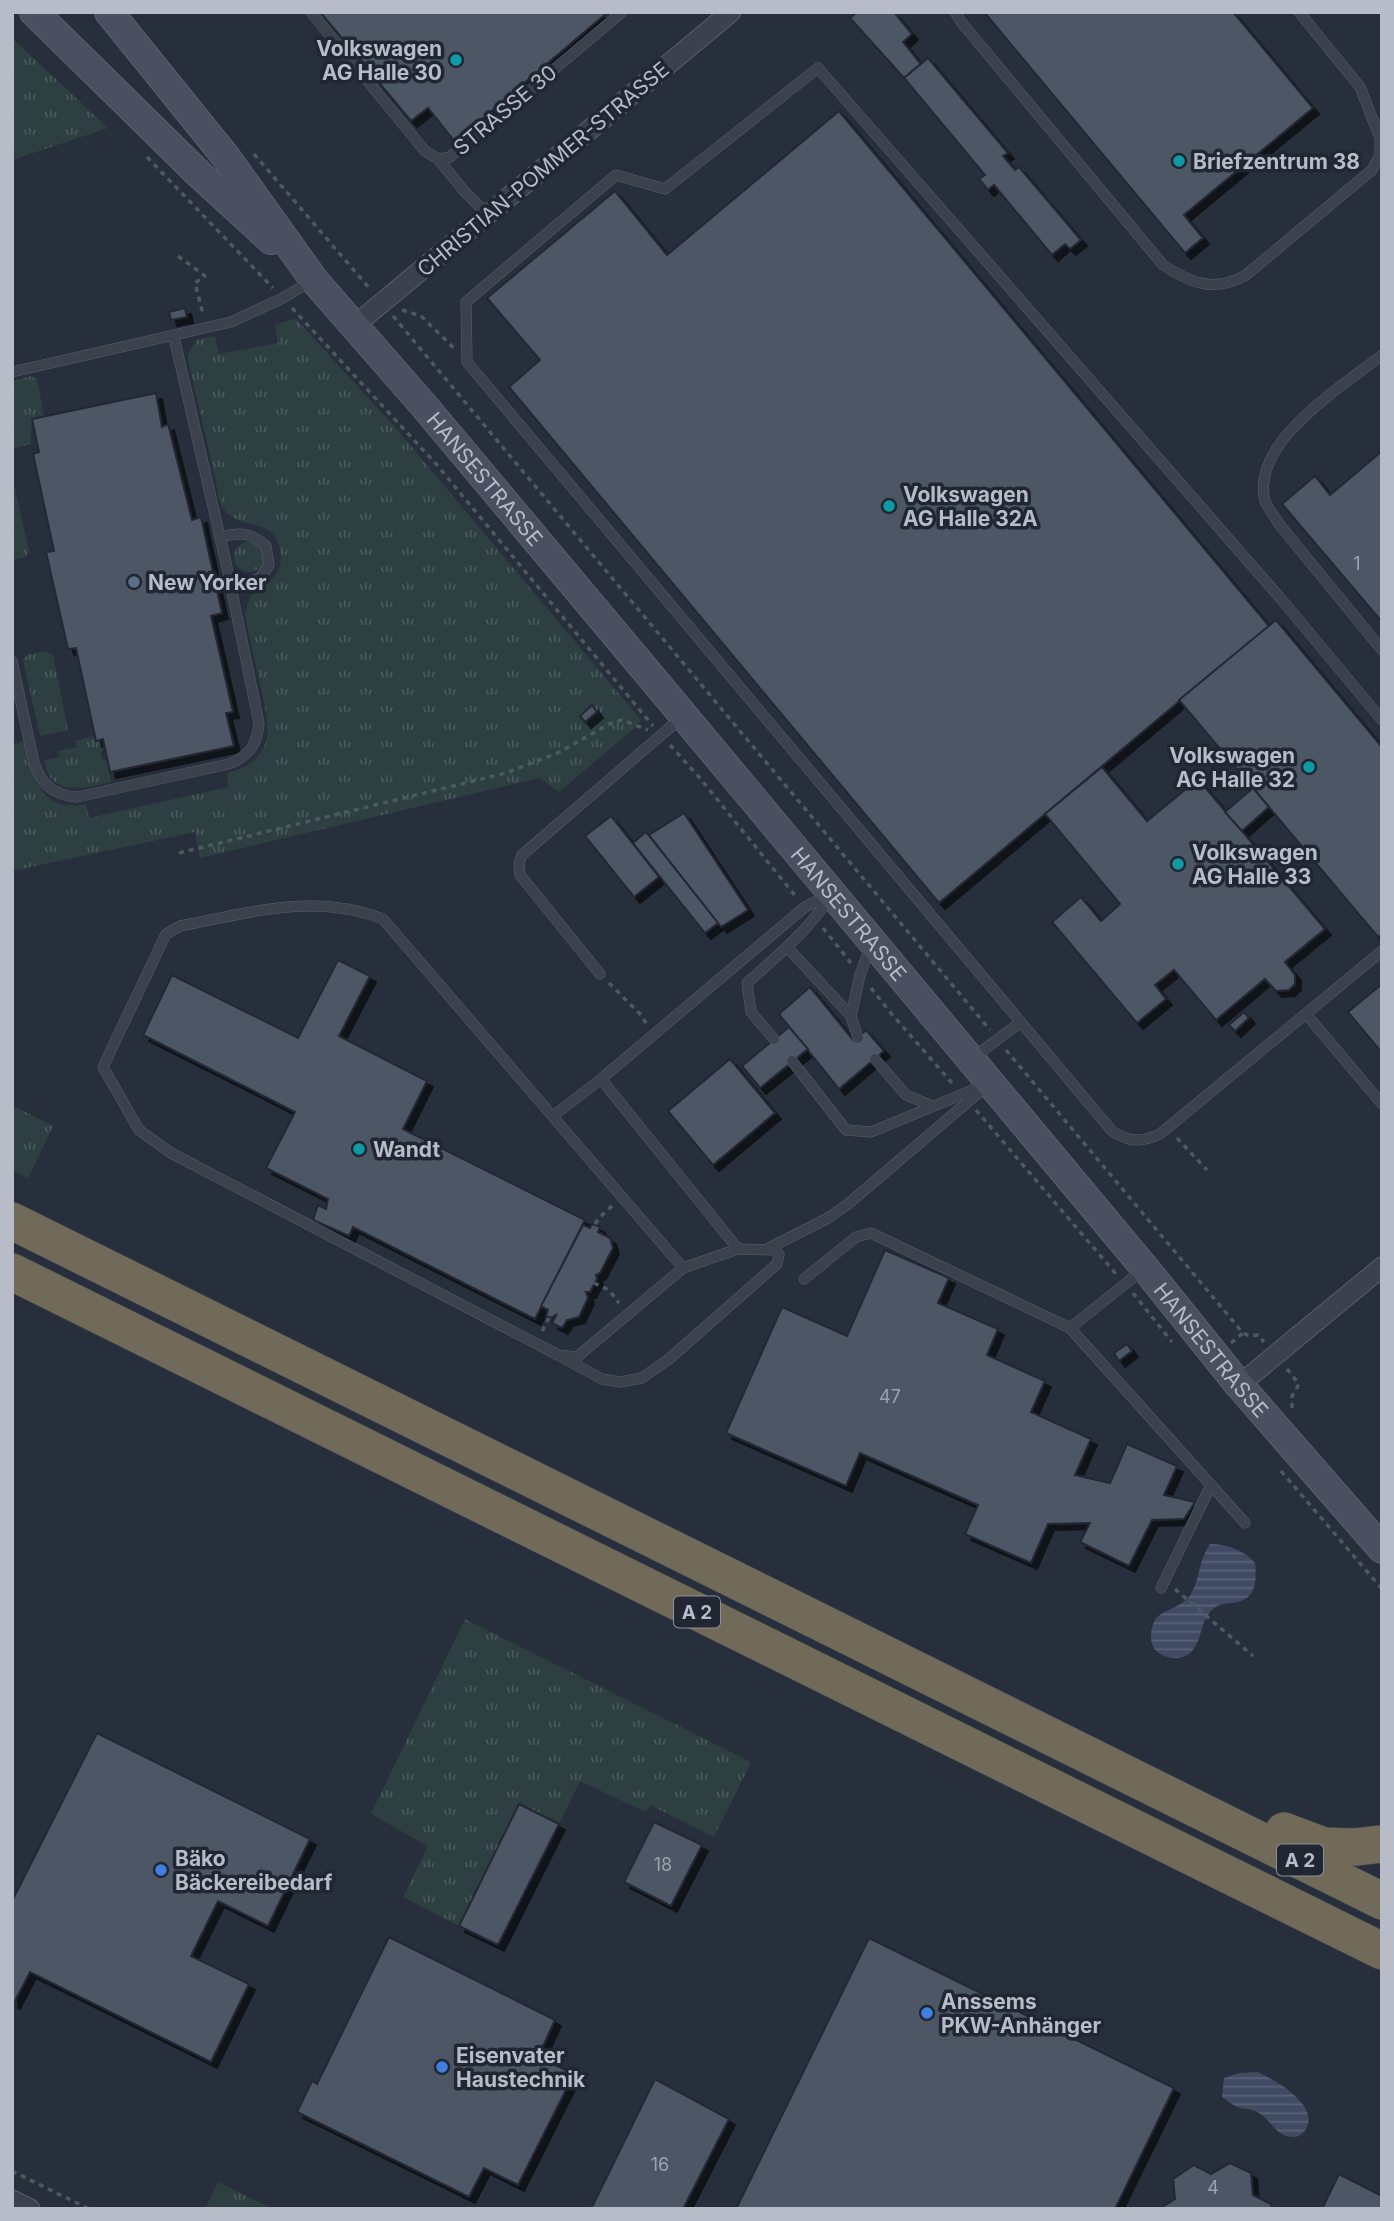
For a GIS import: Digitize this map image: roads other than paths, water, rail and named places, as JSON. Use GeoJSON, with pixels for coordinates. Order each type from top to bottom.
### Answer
{"type":"FeatureCollection","features":[{"type":"Feature","properties":{"kind":"highway","name":"A 2"},"geometry":{"type":"LineString","coordinates":[[12,1221],[1382,1900]]}},
{"type":"Feature","properties":{"kind":"highway","name":"A 2"},"geometry":{"type":"LineString","coordinates":[[12,1272],[1382,1951]]}},
{"type":"Feature","properties":{"kind":"highway"},"geometry":{"type":"LineString","coordinates":[[1217,1819],[1275,1828],[1324,1846],[1382,1844]]}},
{"type":"Feature","properties":{"kind":"main road","name":"HANSESTRASSE"},"geometry":{"type":"LineString","coordinates":[[34,12],[200,175],[314,280]]}},
{"type":"Feature","properties":{"kind":"main road","name":"HANSESTRASSE"},"geometry":{"type":"LineString","coordinates":[[109,12],[226,158],[314,280],[684,716],[990,1083],[1135,1276],[1239,1385],[1382,1549]]}},
{"type":"Feature","properties":{"kind":"street","name":"CHRISTIAN-POMMER-STRASSE"},"geometry":{"type":"LineString","coordinates":[[354,326],[731,12]]}},
{"type":"Feature","properties":{"kind":"street"},"geometry":{"type":"LineString","coordinates":[[1239,1385],[1382,1267]]}},
{"type":"Feature","properties":{"kind":"street"},"geometry":{"type":"LineString","coordinates":[[12,2200],[30,2209]]}},
{"type":"Feature","properties":{"kind":"lane","name":"STRASSE 30"},"geometry":{"type":"LineString","coordinates":[[310,12],[425,151],[438,159],[450,157],[622,12]]}},
{"type":"Feature","properties":{"kind":"lane"},"geometry":{"type":"LineString","coordinates":[[955,12],[1163,265],[1184,278],[1201,284],[1224,284],[1247,275],[1372,170],[1380,155],[1380,138],[1360,87],[1299,12]]}},
{"type":"Feature","properties":{"kind":"lane"},"geometry":{"type":"LineString","coordinates":[[1382,720],[1282,600],[818,68],[664,189],[616,175],[466,302],[467,362],[1112,1131],[1133,1141],[1146,1140],[1168,1128],[1382,951]]}},
{"type":"Feature","properties":{"kind":"lane"},"geometry":{"type":"LineString","coordinates":[[438,159],[488,215]]}},
{"type":"Feature","properties":{"kind":"lane"},"geometry":{"type":"LineString","coordinates":[[12,372],[231,322],[314,280]]}},
{"type":"Feature","properties":{"kind":"lane"},"geometry":{"type":"LineString","coordinates":[[12,661],[38,775],[56,793],[77,797],[229,764],[244,758],[258,737],[260,723],[173,337]]}},
{"type":"Feature","properties":{"kind":"lane"},"geometry":{"type":"LineString","coordinates":[[1382,355],[1300,421],[1281,440],[1264,471],[1265,501],[1279,524],[1382,650]]}},
{"type":"Feature","properties":{"kind":"lane"},"geometry":{"type":"LineString","coordinates":[[220,537],[232,534],[253,535],[266,546],[269,565],[260,578],[231,588]]}},
{"type":"Feature","properties":{"kind":"lane"},"geometry":{"type":"LineString","coordinates":[[600,974],[520,875],[519,863],[522,855],[684,716]]}},
{"type":"Feature","properties":{"kind":"lane"},"geometry":{"type":"LineString","coordinates":[[552,1116],[601,1079],[805,907],[833,893]]}},
{"type":"Feature","properties":{"kind":"lane"},"geometry":{"type":"LineString","coordinates":[[774,1040],[751,1012],[747,983],[816,919],[833,893]]}},
{"type":"Feature","properties":{"kind":"lane"},"geometry":{"type":"LineString","coordinates":[[558,1355],[577,1357],[683,1268],[738,1249],[766,1249],[776,1251],[779,1255],[777,1264],[669,1359],[642,1378],[620,1382],[602,1379],[171,1153],[139,1130],[103,1067],[166,934],[180,926],[292,905],[323,905],[360,910],[383,919],[683,1268]]}},
{"type":"Feature","properties":{"kind":"lane"},"geometry":{"type":"LineString","coordinates":[[851,1016],[860,975],[872,941]]}},
{"type":"Feature","properties":{"kind":"lane"},"geometry":{"type":"LineString","coordinates":[[787,947],[851,1016],[858,1038]]}},
{"type":"Feature","properties":{"kind":"lane"},"geometry":{"type":"LineString","coordinates":[[1306,1014],[1382,1104]]}},
{"type":"Feature","properties":{"kind":"lane"},"geometry":{"type":"LineString","coordinates":[[971,1060],[1021,1022]]}},
{"type":"Feature","properties":{"kind":"lane"},"geometry":{"type":"LineString","coordinates":[[875,1059],[906,1095],[932,1107]]}},
{"type":"Feature","properties":{"kind":"lane"},"geometry":{"type":"LineString","coordinates":[[792,1061],[846,1130],[871,1132],[932,1107],[965,1098]]}},
{"type":"Feature","properties":{"kind":"lane"},"geometry":{"type":"LineString","coordinates":[[601,1079],[738,1249]]}},
{"type":"Feature","properties":{"kind":"lane"},"geometry":{"type":"LineString","coordinates":[[766,1249],[828,1218],[848,1204],[965,1098],[990,1083]]}},
{"type":"Feature","properties":{"kind":"lane"},"geometry":{"type":"LineString","coordinates":[[804,1279],[856,1237],[871,1233],[1070,1328],[1245,1522]]}},
{"type":"Feature","properties":{"kind":"lane"},"geometry":{"type":"LineString","coordinates":[[1070,1328],[1135,1276]]}},
{"type":"Feature","properties":{"kind":"lane"},"geometry":{"type":"LineString","coordinates":[[1161,1588],[1212,1486]]}},
{"type":"Feature","properties":{"kind":"water"},"geometry":{"type":"Polygon","coordinates":[[[1210,1544],[1235,1549],[1255,1563],[1256,1577],[1251,1594],[1241,1601],[1213,1609],[1206,1618],[1196,1646],[1188,1655],[1176,1658],[1164,1656],[1152,1644],[1153,1624],[1160,1615],[1182,1603],[1191,1594],[1210,1544]]]}},
{"type":"Feature","properties":{"kind":"water"},"geometry":{"type":"Polygon","coordinates":[[[1258,2072],[1294,2094],[1307,2111],[1309,2120],[1300,2135],[1283,2135],[1259,2113],[1236,2106],[1222,2097],[1224,2078],[1239,2073],[1258,2072]]]}},
{"type":"Feature","properties":{"kind":"place","name":"Volkswagen AG Halle 30"},"geometry":{"type":"Point","coordinates":[456,60]}},
{"type":"Feature","properties":{"kind":"place","name":"Briefzentrum 38"},"geometry":{"type":"Point","coordinates":[1179,161]}},
{"type":"Feature","properties":{"kind":"place","name":"Volkswagen AG Halle 32A"},"geometry":{"type":"Point","coordinates":[889,506]}},
{"type":"Feature","properties":{"kind":"place","name":"New Yorker"},"geometry":{"type":"Point","coordinates":[134,582]}},
{"type":"Feature","properties":{"kind":"place","name":"Volkswagen AG Halle 32"},"geometry":{"type":"Point","coordinates":[1309,767]}},
{"type":"Feature","properties":{"kind":"place","name":"Volkswagen AG Halle 33"},"geometry":{"type":"Point","coordinates":[1178,864]}},
{"type":"Feature","properties":{"kind":"place","name":"Wandt"},"geometry":{"type":"Point","coordinates":[359,1149]}},
{"type":"Feature","properties":{"kind":"place","name":"Bäko Bäckereibedarf"},"geometry":{"type":"Point","coordinates":[161,1870]}},
{"type":"Feature","properties":{"kind":"place","name":"Anssems PKW-Anhänger"},"geometry":{"type":"Point","coordinates":[927,2013]}},
{"type":"Feature","properties":{"kind":"place","name":"Eisenvater Haustechnik"},"geometry":{"type":"Point","coordinates":[442,2067]}}]}
